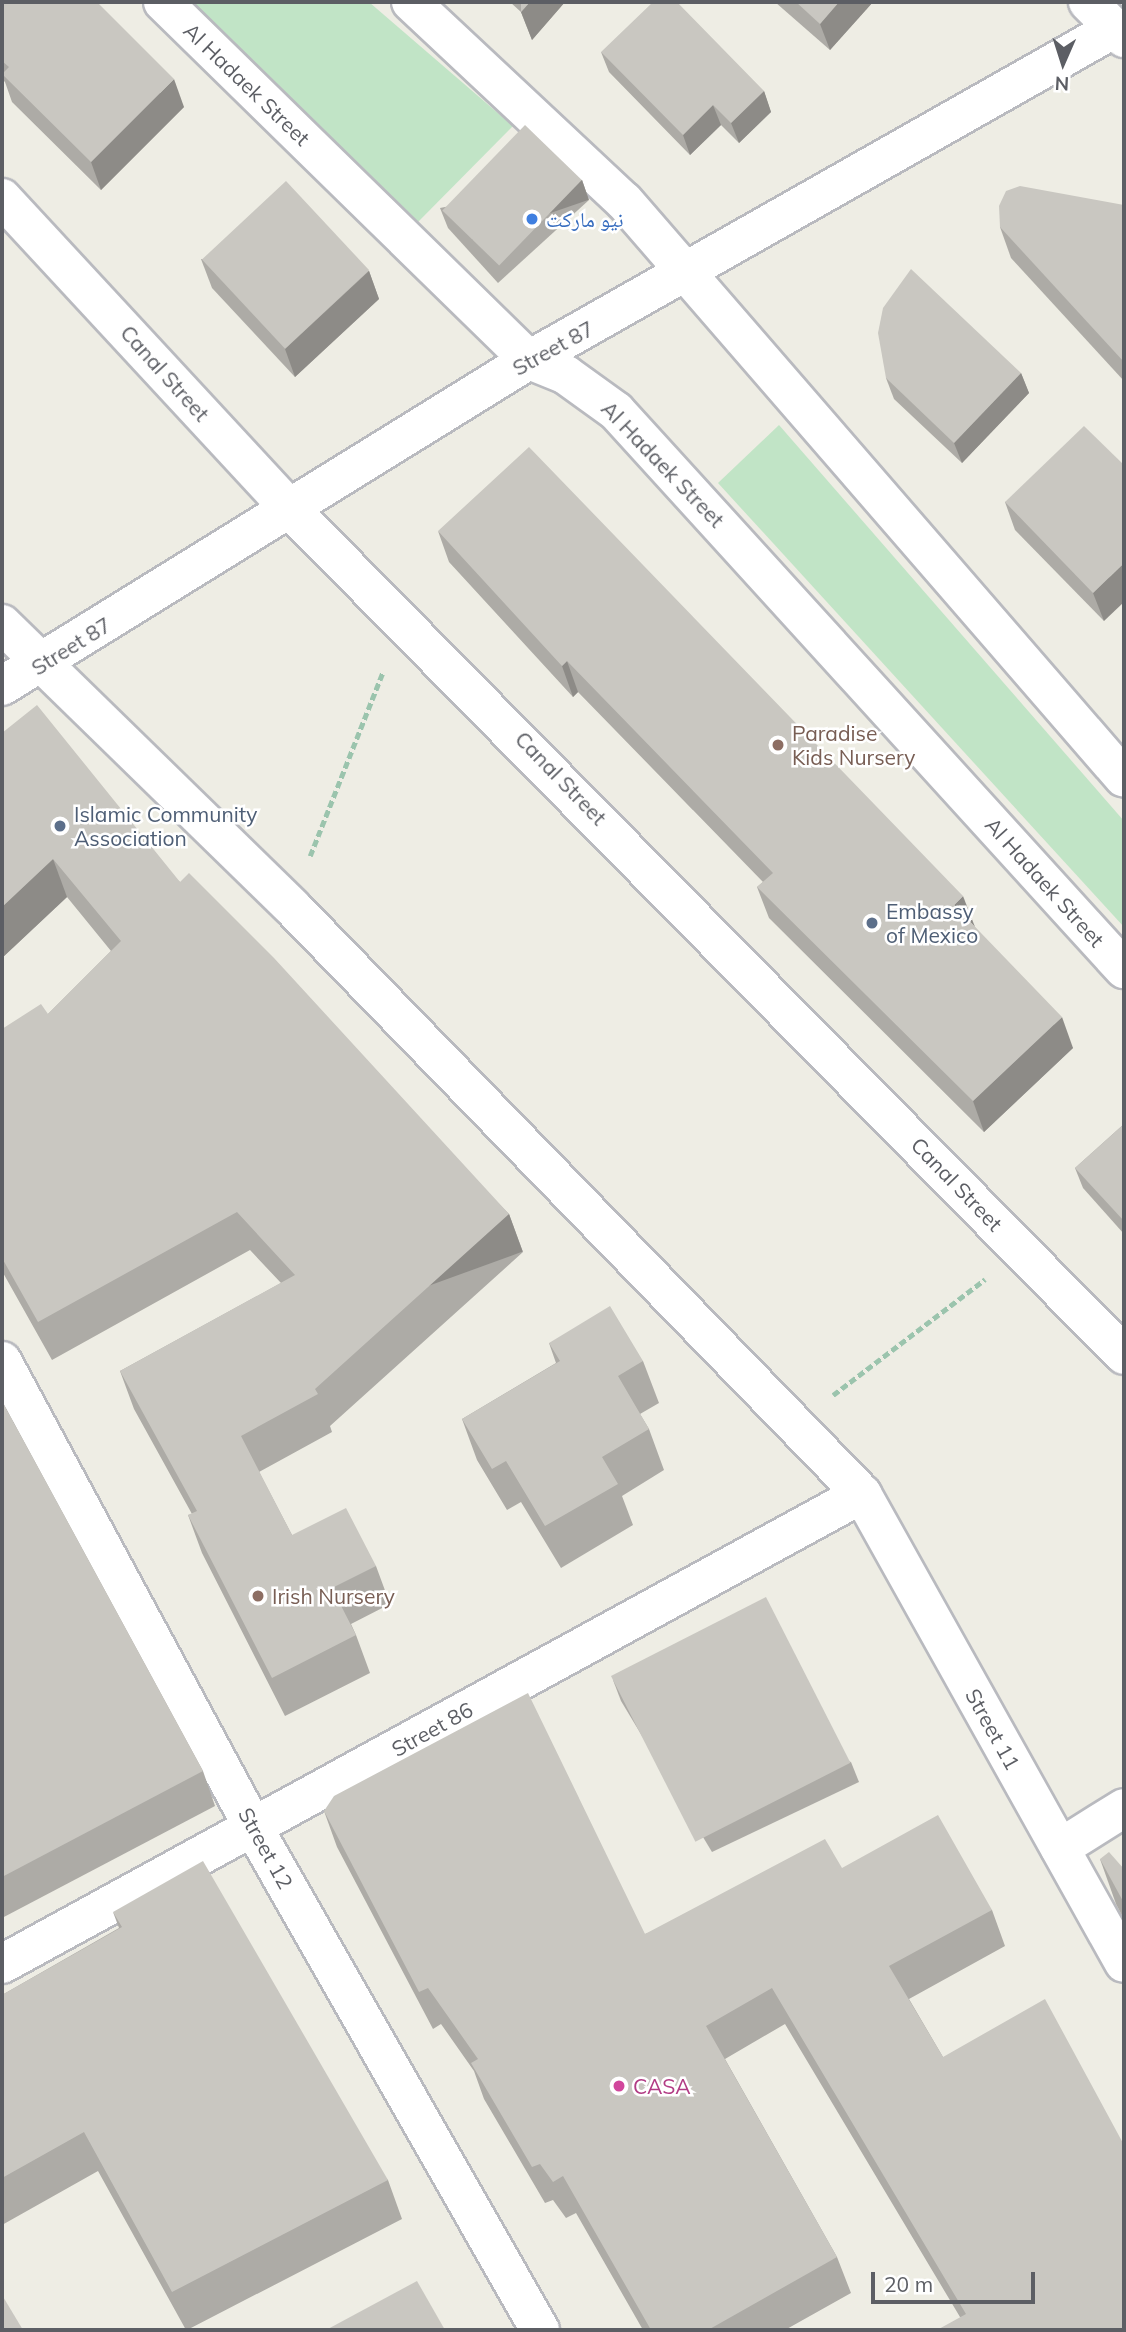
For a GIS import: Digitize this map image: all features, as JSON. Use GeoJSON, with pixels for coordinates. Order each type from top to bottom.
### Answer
{"type":"FeatureCollection","features":[{"type":"Feature","properties":{"kind":"street","name":"Al Hadaek Street"},"geometry":{"type":"LineString","coordinates":[[163,2],[529,360],[566,375],[634,429],[1124,970]]}},
{"type":"Feature","properties":{"kind":"street"},"geometry":{"type":"LineString","coordinates":[[411,2],[531,108],[688,275],[1124,778]]}},
{"type":"Feature","properties":{"kind":"street"},"geometry":{"type":"LineString","coordinates":[[1088,2],[1120,33]]}},
{"type":"Feature","properties":{"kind":"street","name":"Street 87"},"geometry":{"type":"LineString","coordinates":[[2,686],[42,665],[529,360],[688,275],[1120,33]]}},
{"type":"Feature","properties":{"kind":"street","name":"Canal Street"},"geometry":{"type":"LineString","coordinates":[[2,198],[289,508],[404,618],[1124,1355]]}},
{"type":"Feature","properties":{"kind":"street"},"geometry":{"type":"LineString","coordinates":[[2,624],[291,906],[796,1423],[862,1494]]}},
{"type":"Feature","properties":{"kind":"street","name":"Street 12"},"geometry":{"type":"LineString","coordinates":[[2,1361],[253,1827],[540,2330]]}},
{"type":"Feature","properties":{"kind":"street","name":"Street 86"},"geometry":{"type":"LineString","coordinates":[[2,1964],[862,1494]]}},
{"type":"Feature","properties":{"kind":"street","name":"Street 11"},"geometry":{"type":"LineString","coordinates":[[862,1494],[1124,1963]]}},
{"type":"Feature","properties":{"kind":"street"},"geometry":{"type":"LineString","coordinates":[[1060,1848],[1124,1808]]}},
{"type":"Feature","properties":{"kind":"path"},"geometry":{"type":"LineString","coordinates":[[291,906],[404,618]]}},
{"type":"Feature","properties":{"kind":"path"},"geometry":{"type":"LineString","coordinates":[[796,1423],[1023,1250]]}},
{"type":"Feature","properties":{"kind":"green space"},"geometry":{"type":"Polygon","coordinates":[[[193,2],[369,2],[513,126],[417,223],[193,2]]]}},
{"type":"Feature","properties":{"kind":"green space"},"geometry":{"type":"Polygon","coordinates":[[[779,425],[1124,821],[1124,927],[718,483],[779,425]]]}},
{"type":"Feature","properties":{"kind":"building"},"geometry":{"type":"Polygon","coordinates":[[[2,2],[97,2],[174,79],[91,162],[2,74],[9,67],[2,61],[2,2]]]}},
{"type":"Feature","properties":{"kind":"building"},"geometry":{"type":"Polygon","coordinates":[[[521,2],[530,2],[521,12],[521,2]]]}},
{"type":"Feature","properties":{"kind":"building"},"geometry":{"type":"Polygon","coordinates":[[[653,2],[677,2],[764,91],[731,123],[713,105],[683,135],[601,52],[653,2]]]}},
{"type":"Feature","properties":{"kind":"building"},"geometry":{"type":"Polygon","coordinates":[[[796,2],[839,2],[820,24],[796,2]]]}},
{"type":"Feature","properties":{"kind":"building"},"geometry":{"type":"Polygon","coordinates":[[[525,125],[582,180],[499,265],[442,211],[525,125]]]}},
{"type":"Feature","properties":{"kind":"building"},"geometry":{"type":"Polygon","coordinates":[[[286,181],[369,270],[285,349],[202,259],[286,181]]]}},
{"type":"Feature","properties":{"kind":"building"},"geometry":{"type":"Polygon","coordinates":[[[1020,186],[1124,205],[1124,362],[1000,227],[999,206],[1006,191],[1020,186]]]}},
{"type":"Feature","properties":{"kind":"building"},"geometry":{"type":"Polygon","coordinates":[[[911,269],[1021,373],[954,443],[886,378],[878,333],[883,308],[911,269]]]}},
{"type":"Feature","properties":{"kind":"building"},"geometry":{"type":"Polygon","coordinates":[[[1084,426],[1124,465],[1124,563],[1093,593],[1005,502],[1084,426]]]}},
{"type":"Feature","properties":{"kind":"building"},"geometry":{"type":"Polygon","coordinates":[[[529,447],[963,896],[954,905],[1062,1017],[973,1101],[757,887],[773,873],[567,661],[562,666],[438,531],[529,447]]]}},
{"type":"Feature","properties":{"kind":"building"},"geometry":{"type":"Polygon","coordinates":[[[37,705],[180,882],[189,873],[274,958],[509,1214],[315,1389],[318,1394],[241,1436],[292,1535],[346,1508],[376,1566],[332,1588],[356,1635],[272,1678],[188,1515],[197,1511],[120,1371],[295,1275],[237,1212],[38,1322],[2,1258],[2,1029],[41,1004],[48,1014],[121,941],[53,859],[2,907],[2,733],[37,705]]]}},
{"type":"Feature","properties":{"kind":"building"},"geometry":{"type":"Polygon","coordinates":[[[1124,1124],[1124,1221],[1075,1168],[1124,1124]]]}},
{"type":"Feature","properties":{"kind":"building"},"geometry":{"type":"Polygon","coordinates":[[[610,1306],[643,1361],[618,1376],[649,1429],[602,1457],[618,1484],[545,1526],[506,1461],[492,1469],[462,1419],[560,1361],[549,1343],[610,1306]]]}},
{"type":"Feature","properties":{"kind":"building"},"geometry":{"type":"Polygon","coordinates":[[[2,1401],[203,1771],[2,1877],[2,1401]]]}},
{"type":"Feature","properties":{"kind":"building"},"geometry":{"type":"Polygon","coordinates":[[[766,1597],[850,1763],[695,1842],[611,1676],[766,1597]]]}},
{"type":"Feature","properties":{"kind":"building"},"geometry":{"type":"Polygon","coordinates":[[[528,1693],[645,1934],[825,1839],[842,1868],[938,1815],[992,1910],[889,1966],[943,2057],[1045,1999],[1124,2145],[1124,2330],[937,2330],[966,2314],[772,1988],[706,2026],[837,2257],[708,2330],[651,2330],[563,2176],[553,2182],[540,2164],[532,2167],[471,2063],[478,2059],[428,1988],[419,1992],[324,1811],[334,1796],[528,1693]]]}},
{"type":"Feature","properties":{"kind":"building"},"geometry":{"type":"Polygon","coordinates":[[[1109,1852],[1124,1869],[1124,1903],[1100,1859],[1109,1852]]]}},
{"type":"Feature","properties":{"kind":"building"},"geometry":{"type":"Polygon","coordinates":[[[203,1861],[388,2180],[172,2292],[84,2132],[2,2178],[2,1995],[122,1927],[113,1912],[203,1861]]]}},
{"type":"Feature","properties":{"kind":"building"},"geometry":{"type":"Polygon","coordinates":[[[417,2281],[445,2330],[326,2330],[417,2281]]]}},
{"type":"Feature","properties":{"kind":"building"},"geometry":{"type":"Polygon","coordinates":[[[2,2295],[23,2330],[2,2330],[2,2295]]]}},
{"type":"Feature","properties":{"kind":"place","name":"نيو ماركت"},"geometry":{"type":"Point","coordinates":[532,219]}},
{"type":"Feature","properties":{"kind":"place","name":"Paradise Kids Nursery"},"geometry":{"type":"Point","coordinates":[778,745]}},
{"type":"Feature","properties":{"kind":"place","name":"Islamic Community Association"},"geometry":{"type":"Point","coordinates":[60,826]}},
{"type":"Feature","properties":{"kind":"place","name":"Embassy of Mexico"},"geometry":{"type":"Point","coordinates":[872,923]}},
{"type":"Feature","properties":{"kind":"place","name":"Irish Nursery"},"geometry":{"type":"Point","coordinates":[258,1596]}},
{"type":"Feature","properties":{"kind":"place","name":"CASA"},"geometry":{"type":"Point","coordinates":[619,2086]}}]}
